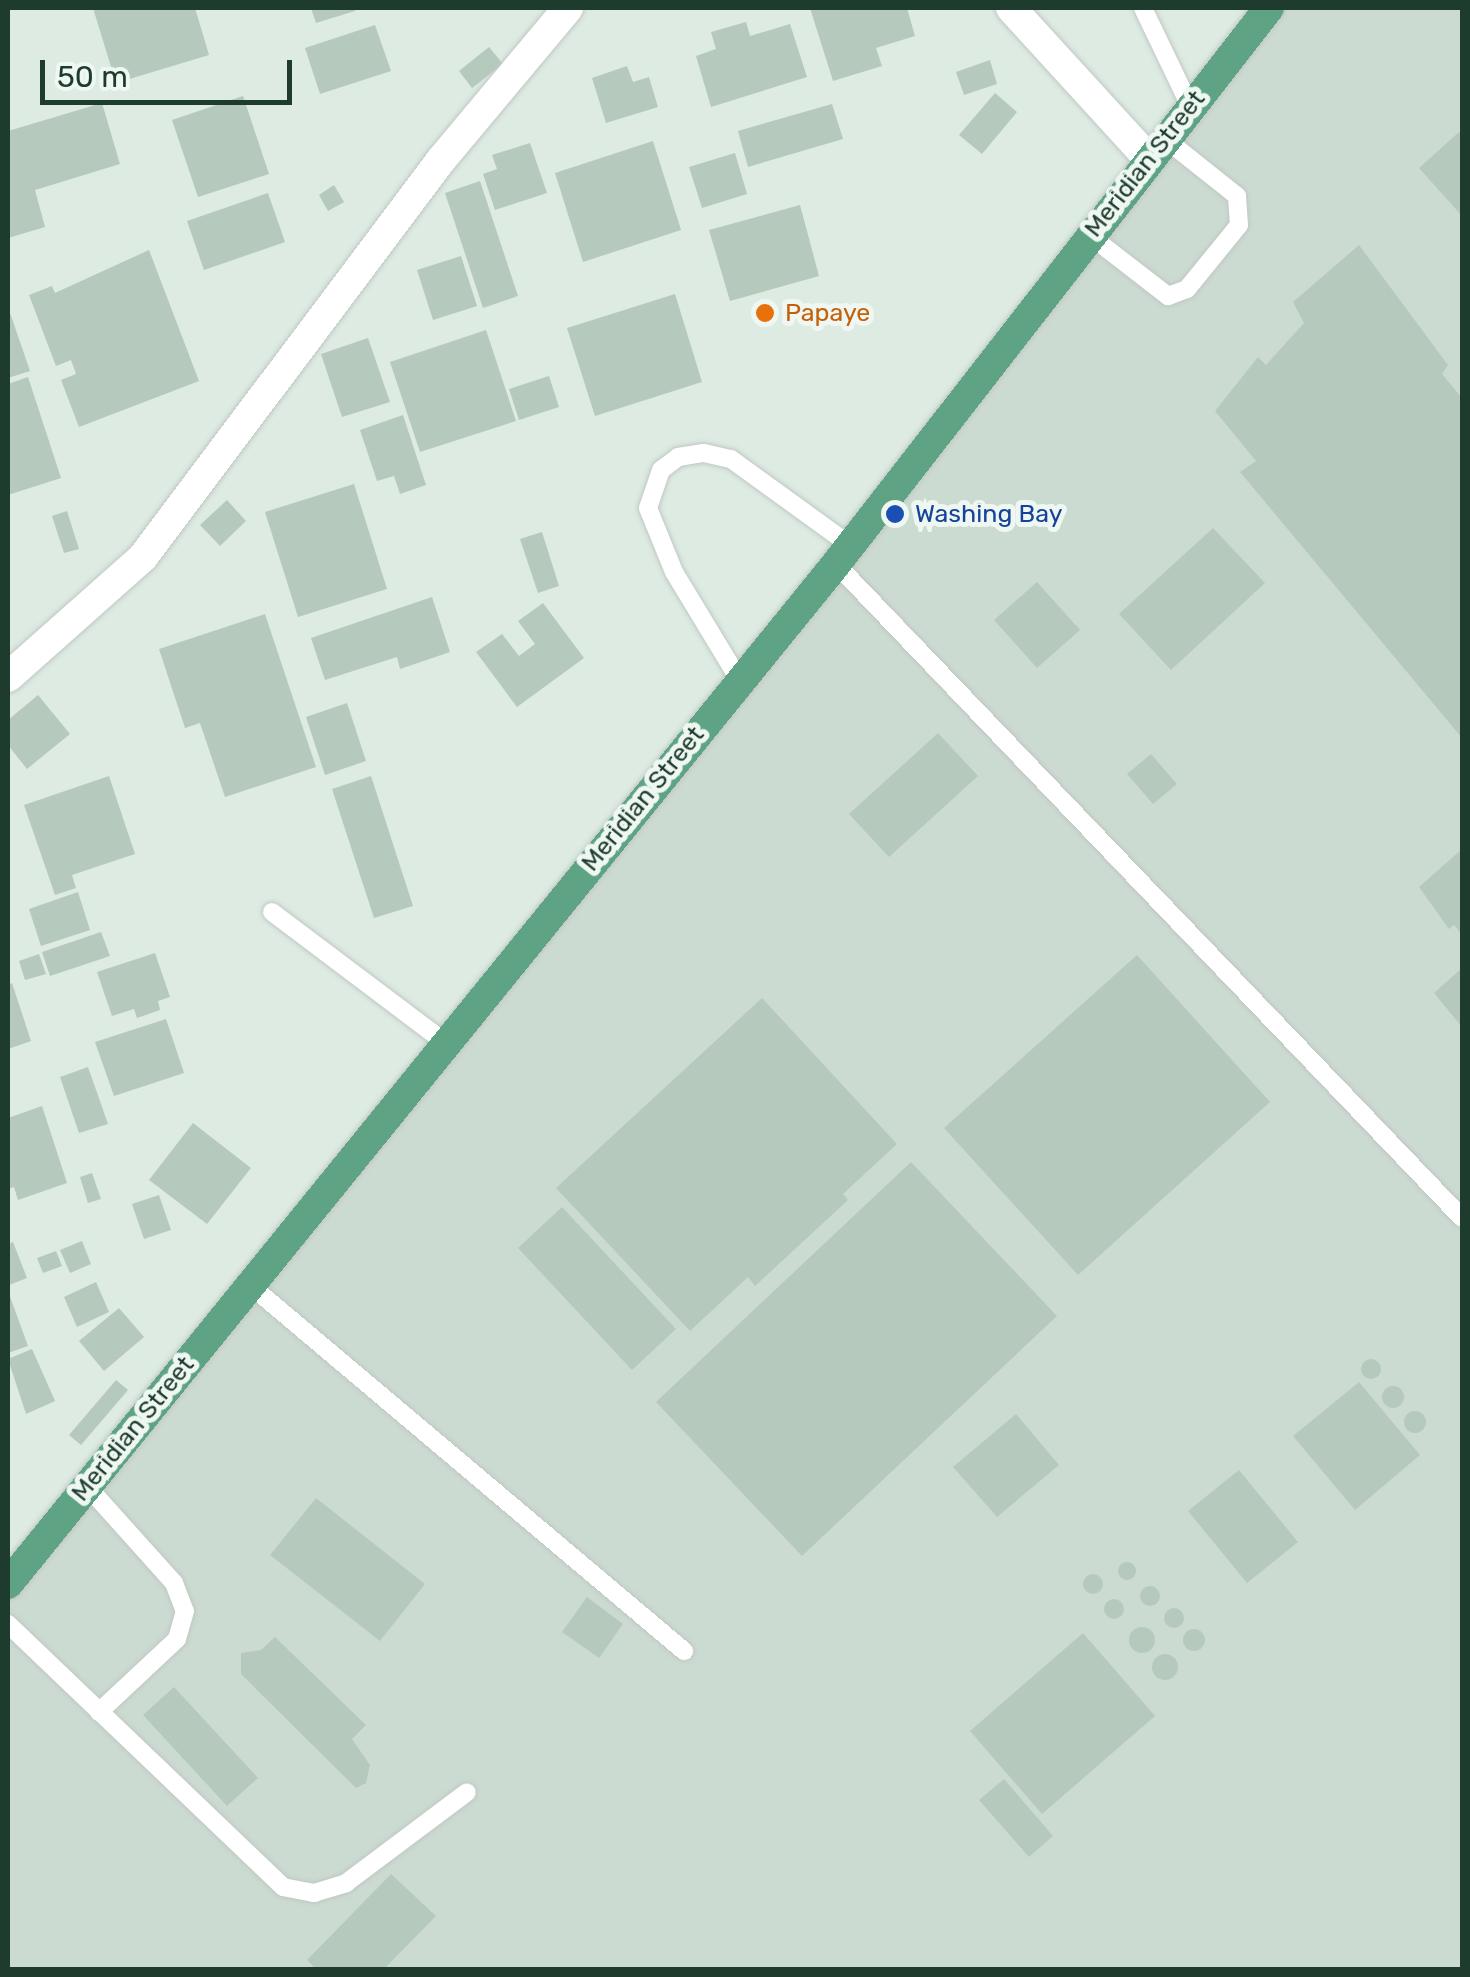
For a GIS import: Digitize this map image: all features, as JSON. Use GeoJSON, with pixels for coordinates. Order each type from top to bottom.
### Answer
{"type":"FeatureCollection","features":[{"type":"Feature","properties":{"kind":"main road","name":"Meridian Street"},"geometry":{"type":"LineString","coordinates":[[8,1584],[444,1041],[843,554],[1156,148],[1270,8]]}},
{"type":"Feature","properties":{"kind":"street"},"geometry":{"type":"LineString","coordinates":[[8,676],[143,556],[442,160],[568,8]]}},
{"type":"Feature","properties":{"kind":"street"},"geometry":{"type":"LineString","coordinates":[[1011,8],[1156,148]]}},
{"type":"Feature","properties":{"kind":"lane"},"geometry":{"type":"LineString","coordinates":[[1143,8],[1190,106]]}},
{"type":"Feature","properties":{"kind":"lane"},"geometry":{"type":"LineString","coordinates":[[1089,234],[1168,296],[1187,289],[1239,224],[1237,196],[1156,148]]}},
{"type":"Feature","properties":{"kind":"lane"},"geometry":{"type":"LineString","coordinates":[[740,682],[674,572],[648,508],[661,470],[691,454],[731,459],[843,554],[1462,1218]]}},
{"type":"Feature","properties":{"kind":"lane"},"geometry":{"type":"LineString","coordinates":[[272,912],[444,1041]]}},
{"type":"Feature","properties":{"kind":"lane"},"geometry":{"type":"LineString","coordinates":[[250,1286],[684,1651]]}},
{"type":"Feature","properties":{"kind":"lane"},"geometry":{"type":"LineString","coordinates":[[87,1486],[174,1583],[184,1611],[177,1640],[99,1712]]}},
{"type":"Feature","properties":{"kind":"lane"},"geometry":{"type":"LineString","coordinates":[[8,1624],[283,1888],[314,1893],[346,1883],[467,1792]]}},
{"type":"Feature","properties":{"kind":"shaded area"},"geometry":{"type":"Polygon","coordinates":[[[1263,8],[1462,8],[1462,1969],[8,1970],[8,1561],[154,1390],[1263,8]]]}},
{"type":"Feature","properties":{"kind":"building"},"geometry":{"type":"Polygon","coordinates":[[[93,8],[195,8],[209,55],[116,83],[93,8]]]}},
{"type":"Feature","properties":{"kind":"building"},"geometry":{"type":"Polygon","coordinates":[[[311,8],[354,8],[355,11],[316,23],[311,8]]]}},
{"type":"Feature","properties":{"kind":"building"},"geometry":{"type":"Polygon","coordinates":[[[810,8],[907,8],[915,36],[876,48],[882,66],[833,81],[810,8]]]}},
{"type":"Feature","properties":{"kind":"building"},"geometry":{"type":"Polygon","coordinates":[[[746,22],[750,36],[790,24],[807,77],[711,107],[696,56],[716,49],[711,32],[746,22]]]}},
{"type":"Feature","properties":{"kind":"building"},"geometry":{"type":"Polygon","coordinates":[[[375,25],[391,71],[320,94],[305,48],[375,25]]]}},
{"type":"Feature","properties":{"kind":"building"},"geometry":{"type":"Polygon","coordinates":[[[489,47],[503,64],[472,88],[459,71],[489,47]]]}},
{"type":"Feature","properties":{"kind":"building"},"geometry":{"type":"Polygon","coordinates":[[[990,60],[997,84],[964,95],[956,72],[990,60]]]}},
{"type":"Feature","properties":{"kind":"building"},"geometry":{"type":"Polygon","coordinates":[[[627,66],[633,82],[649,77],[658,107],[606,123],[592,78],[627,66]]]}},
{"type":"Feature","properties":{"kind":"building"},"geometry":{"type":"Polygon","coordinates":[[[995,93],[1017,112],[982,154],[959,135],[995,93]]]}},
{"type":"Feature","properties":{"kind":"building"},"geometry":{"type":"Polygon","coordinates":[[[243,96],[269,174],[198,197],[172,120],[243,96]]]}},
{"type":"Feature","properties":{"kind":"building"},"geometry":{"type":"Polygon","coordinates":[[[102,103],[120,164],[35,190],[45,227],[8,238],[8,131],[102,103]]]}},
{"type":"Feature","properties":{"kind":"building"},"geometry":{"type":"Polygon","coordinates":[[[832,104],[843,139],[748,167],[738,131],[832,104]]]}},
{"type":"Feature","properties":{"kind":"building"},"geometry":{"type":"Polygon","coordinates":[[[1459,132],[1462,135],[1462,216],[1419,168],[1459,132]]]}},
{"type":"Feature","properties":{"kind":"building"},"geometry":{"type":"Polygon","coordinates":[[[653,141],[681,230],[583,262],[555,173],[653,141]]]}},
{"type":"Feature","properties":{"kind":"building"},"geometry":{"type":"Polygon","coordinates":[[[530,143],[547,193],[495,210],[483,174],[497,169],[492,155],[530,143]]]}},
{"type":"Feature","properties":{"kind":"building"},"geometry":{"type":"Polygon","coordinates":[[[735,153],[747,194],[702,208],[689,167],[735,153]]]}},
{"type":"Feature","properties":{"kind":"building"},"geometry":{"type":"Polygon","coordinates":[[[480,181],[518,296],[483,308],[445,193],[480,181]]]}},
{"type":"Feature","properties":{"kind":"building"},"geometry":{"type":"Polygon","coordinates":[[[334,185],[344,202],[328,211],[319,195],[334,185]]]}},
{"type":"Feature","properties":{"kind":"building"},"geometry":{"type":"Polygon","coordinates":[[[268,193],[285,242],[204,270],[187,221],[268,193]]]}},
{"type":"Feature","properties":{"kind":"building"},"geometry":{"type":"Polygon","coordinates":[[[800,205],[819,276],[730,301],[709,230],[800,205]]]}},
{"type":"Feature","properties":{"kind":"building"},"geometry":{"type":"Polygon","coordinates":[[[1359,245],[1448,365],[1442,374],[1462,398],[1462,738],[1240,472],[1256,461],[1215,411],[1258,357],[1266,365],[1304,323],[1293,302],[1359,245]]]}},
{"type":"Feature","properties":{"kind":"building"},"geometry":{"type":"Polygon","coordinates":[[[149,250],[199,381],[79,427],[61,380],[76,374],[71,360],[56,366],[29,295],[52,286],[55,293],[149,250]]]}},
{"type":"Feature","properties":{"kind":"building"},"geometry":{"type":"Polygon","coordinates":[[[461,256],[477,306],[433,320],[417,270],[461,256]]]}},
{"type":"Feature","properties":{"kind":"building"},"geometry":{"type":"Polygon","coordinates":[[[675,294],[702,382],[595,416],[567,328],[675,294]]]}},
{"type":"Feature","properties":{"kind":"building"},"geometry":{"type":"Polygon","coordinates":[[[8,307],[30,371],[8,378],[8,307]]]}},
{"type":"Feature","properties":{"kind":"building"},"geometry":{"type":"Polygon","coordinates":[[[486,330],[516,421],[420,452],[390,362],[486,330]]]}},
{"type":"Feature","properties":{"kind":"building"},"geometry":{"type":"Polygon","coordinates":[[[368,338],[390,402],[342,417],[321,354],[368,338]]]}},
{"type":"Feature","properties":{"kind":"building"},"geometry":{"type":"Polygon","coordinates":[[[549,376],[559,407],[519,420],[509,389],[549,376]]]}},
{"type":"Feature","properties":{"kind":"building"},"geometry":{"type":"Polygon","coordinates":[[[28,377],[61,478],[8,495],[8,384],[28,377]]]}},
{"type":"Feature","properties":{"kind":"building"},"geometry":{"type":"Polygon","coordinates":[[[403,415],[426,485],[400,494],[394,476],[377,481],[360,430],[403,415]]]}},
{"type":"Feature","properties":{"kind":"building"},"geometry":{"type":"Polygon","coordinates":[[[354,484],[387,589],[298,617],[265,512],[354,484]]]}},
{"type":"Feature","properties":{"kind":"building"},"geometry":{"type":"Polygon","coordinates":[[[227,500],[246,521],[220,546],[200,525],[227,500]]]}},
{"type":"Feature","properties":{"kind":"building"},"geometry":{"type":"Polygon","coordinates":[[[67,511],[79,549],[64,553],[52,516],[67,511]]]}},
{"type":"Feature","properties":{"kind":"building"},"geometry":{"type":"Polygon","coordinates":[[[1213,528],[1265,583],[1171,670],[1119,614],[1213,528]]]}},
{"type":"Feature","properties":{"kind":"building"},"geometry":{"type":"Polygon","coordinates":[[[542,532],[559,586],[538,593],[520,539],[542,532]]]}},
{"type":"Feature","properties":{"kind":"building"},"geometry":{"type":"Polygon","coordinates":[[[1037,582],[1080,630],[1037,668],[994,620],[1037,582]]]}},
{"type":"Feature","properties":{"kind":"building"},"geometry":{"type":"Polygon","coordinates":[[[432,597],[450,652],[400,669],[397,657],[325,680],[311,638],[432,597]]]}},
{"type":"Feature","properties":{"kind":"building"},"geometry":{"type":"Polygon","coordinates":[[[543,603],[584,658],[517,707],[476,652],[502,634],[519,656],[535,644],[518,621],[543,603]]]}},
{"type":"Feature","properties":{"kind":"building"},"geometry":{"type":"Polygon","coordinates":[[[265,614],[316,767],[225,797],[200,723],[185,728],[159,649],[265,614]]]}},
{"type":"Feature","properties":{"kind":"building"},"geometry":{"type":"Polygon","coordinates":[[[38,695],[70,734],[27,769],[8,745],[8,720],[38,695]]]}},
{"type":"Feature","properties":{"kind":"building"},"geometry":{"type":"Polygon","coordinates":[[[347,703],[366,761],[325,775],[306,717],[347,703]]]}},
{"type":"Feature","properties":{"kind":"building"},"geometry":{"type":"Polygon","coordinates":[[[938,733],[978,776],[889,857],[849,814],[938,733]]]}},
{"type":"Feature","properties":{"kind":"building"},"geometry":{"type":"Polygon","coordinates":[[[1151,754],[1177,784],[1153,804],[1127,774],[1151,754]]]}},
{"type":"Feature","properties":{"kind":"building"},"geometry":{"type":"Polygon","coordinates":[[[109,776],[135,854],[72,875],[76,888],[55,895],[24,805],[109,776]]]}},
{"type":"Feature","properties":{"kind":"building"},"geometry":{"type":"Polygon","coordinates":[[[371,776],[413,906],[374,918],[332,789],[371,776]]]}},
{"type":"Feature","properties":{"kind":"building"},"geometry":{"type":"Polygon","coordinates":[[[1462,849],[1462,935],[1454,925],[1449,929],[1419,887],[1462,849]]]}},
{"type":"Feature","properties":{"kind":"building"},"geometry":{"type":"Polygon","coordinates":[[[78,892],[90,930],[41,946],[29,909],[78,892]]]}},
{"type":"Feature","properties":{"kind":"building"},"geometry":{"type":"Polygon","coordinates":[[[101,932],[110,956],[50,976],[42,952],[101,932]]]}},
{"type":"Feature","properties":{"kind":"building"},"geometry":{"type":"Polygon","coordinates":[[[155,953],[170,997],[158,1001],[160,1010],[137,1018],[134,1009],[112,1016],[97,972],[155,953]]]}},
{"type":"Feature","properties":{"kind":"building"},"geometry":{"type":"Polygon","coordinates":[[[39,954],[46,974],[25,980],[19,961],[39,954]]]}},
{"type":"Feature","properties":{"kind":"building"},"geometry":{"type":"Polygon","coordinates":[[[1137,955],[1270,1102],[1078,1275],[944,1128],[1137,955]]]}},
{"type":"Feature","properties":{"kind":"building"},"geometry":{"type":"Polygon","coordinates":[[[1462,968],[1462,1027],[1434,993],[1462,968]]]}},
{"type":"Feature","properties":{"kind":"building"},"geometry":{"type":"Polygon","coordinates":[[[12,983],[31,1041],[8,1049],[8,985],[12,983]]]}},
{"type":"Feature","properties":{"kind":"building"},"geometry":{"type":"Polygon","coordinates":[[[762,998],[897,1144],[843,1194],[848,1200],[755,1286],[748,1277],[690,1331],[556,1188],[762,998]]]}},
{"type":"Feature","properties":{"kind":"building"},"geometry":{"type":"Polygon","coordinates":[[[166,1019],[184,1073],[114,1096],[95,1042],[166,1019]]]}},
{"type":"Feature","properties":{"kind":"building"},"geometry":{"type":"Polygon","coordinates":[[[88,1067],[108,1124],[79,1133],[60,1077],[88,1067]]]}},
{"type":"Feature","properties":{"kind":"building"},"geometry":{"type":"Polygon","coordinates":[[[42,1106],[67,1183],[18,1200],[14,1187],[8,1189],[8,1118],[42,1106]]]}},
{"type":"Feature","properties":{"kind":"building"},"geometry":{"type":"Polygon","coordinates":[[[193,1123],[251,1168],[207,1224],[149,1180],[193,1123]]]}},
{"type":"Feature","properties":{"kind":"building"},"geometry":{"type":"Polygon","coordinates":[[[911,1162],[1057,1316],[802,1556],[656,1402],[911,1162]]]}},
{"type":"Feature","properties":{"kind":"building"},"geometry":{"type":"Polygon","coordinates":[[[92,1173],[101,1199],[88,1203],[80,1177],[92,1173]]]}},
{"type":"Feature","properties":{"kind":"building"},"geometry":{"type":"Polygon","coordinates":[[[159,1195],[171,1230],[144,1239],[132,1204],[159,1195]]]}},
{"type":"Feature","properties":{"kind":"building"},"geometry":{"type":"Polygon","coordinates":[[[562,1207],[676,1329],[632,1370],[518,1248],[562,1207]]]}},
{"type":"Feature","properties":{"kind":"building"},"geometry":{"type":"Polygon","coordinates":[[[82,1241],[91,1264],[70,1273],[60,1250],[82,1241]]]}},
{"type":"Feature","properties":{"kind":"building"},"geometry":{"type":"Polygon","coordinates":[[[13,1242],[27,1278],[9,1285],[8,1244],[13,1242]]]}},
{"type":"Feature","properties":{"kind":"building"},"geometry":{"type":"Polygon","coordinates":[[[56,1251],[62,1266],[43,1273],[37,1258],[56,1251]]]}},
{"type":"Feature","properties":{"kind":"building"},"geometry":{"type":"Polygon","coordinates":[[[96,1282],[109,1312],[77,1327],[64,1297],[96,1282]]]}},
{"type":"Feature","properties":{"kind":"building"},"geometry":{"type":"Polygon","coordinates":[[[8,1291],[28,1346],[8,1353],[8,1291]]]}},
{"type":"Feature","properties":{"kind":"building"},"geometry":{"type":"Polygon","coordinates":[[[119,1308],[144,1337],[104,1371],[79,1341],[119,1308]]]}},
{"type":"Feature","properties":{"kind":"building"},"geometry":{"type":"Polygon","coordinates":[[[32,1349],[55,1401],[26,1414],[8,1359],[32,1349]]]}},
{"type":"Feature","properties":{"kind":"building"},"geometry":{"type":"Polygon","coordinates":[[[1371,1359],[1381,1369],[1371,1379],[1361,1369],[1371,1359]]]}},
{"type":"Feature","properties":{"kind":"building"},"geometry":{"type":"Polygon","coordinates":[[[116,1380],[128,1390],[81,1445],[69,1435],[116,1380]]]}},
{"type":"Feature","properties":{"kind":"building"},"geometry":{"type":"Polygon","coordinates":[[[1359,1382],[1420,1455],[1355,1510],[1293,1436],[1359,1382]]]}},
{"type":"Feature","properties":{"kind":"building"},"geometry":{"type":"Polygon","coordinates":[[[1389,1386],[1397,1386],[1404,1397],[1397,1408],[1389,1408],[1382,1401],[1382,1393],[1389,1386]]]}},
{"type":"Feature","properties":{"kind":"building"},"geometry":{"type":"Polygon","coordinates":[[[1415,1411],[1423,1414],[1423,1430],[1415,1433],[1407,1430],[1404,1422],[1407,1414],[1415,1411]]]}},
{"type":"Feature","properties":{"kind":"building"},"geometry":{"type":"Polygon","coordinates":[[[1016,1414],[1059,1465],[997,1517],[953,1467],[1016,1414]]]}},
{"type":"Feature","properties":{"kind":"building"},"geometry":{"type":"Polygon","coordinates":[[[1239,1470],[1298,1542],[1247,1583],[1188,1511],[1239,1470]]]}},
{"type":"Feature","properties":{"kind":"building"},"geometry":{"type":"Polygon","coordinates":[[[316,1498],[425,1584],[380,1641],[270,1555],[316,1498]]]}},
{"type":"Feature","properties":{"kind":"building"},"geometry":{"type":"Polygon","coordinates":[[[1127,1562],[1134,1564],[1134,1578],[1127,1580],[1120,1578],[1118,1571],[1120,1564],[1127,1562]]]}},
{"type":"Feature","properties":{"kind":"building"},"geometry":{"type":"Polygon","coordinates":[[[1089,1574],[1097,1574],[1103,1584],[1097,1594],[1089,1594],[1083,1588],[1083,1580],[1089,1574]]]}},
{"type":"Feature","properties":{"kind":"building"},"geometry":{"type":"Polygon","coordinates":[[[1150,1586],[1160,1596],[1150,1606],[1140,1596],[1150,1586]]]}},
{"type":"Feature","properties":{"kind":"building"},"geometry":{"type":"Polygon","coordinates":[[[587,1597],[623,1624],[599,1658],[562,1632],[587,1597]]]}},
{"type":"Feature","properties":{"kind":"building"},"geometry":{"type":"Polygon","coordinates":[[[1114,1599],[1124,1609],[1114,1619],[1104,1609],[1114,1599]]]}},
{"type":"Feature","properties":{"kind":"building"},"geometry":{"type":"Polygon","coordinates":[[[1174,1608],[1184,1618],[1174,1628],[1164,1618],[1174,1608]]]}},
{"type":"Feature","properties":{"kind":"building"},"geometry":{"type":"Polygon","coordinates":[[[1142,1627],[1151,1631],[1155,1640],[1151,1649],[1142,1653],[1133,1649],[1129,1640],[1133,1631],[1142,1627]]]}},
{"type":"Feature","properties":{"kind":"building"},"geometry":{"type":"Polygon","coordinates":[[[1194,1629],[1205,1640],[1194,1651],[1183,1640],[1194,1629]]]}},
{"type":"Feature","properties":{"kind":"building"},"geometry":{"type":"Polygon","coordinates":[[[1083,1633],[1155,1716],[1042,1814],[970,1731],[1083,1633]]]}},
{"type":"Feature","properties":{"kind":"building"},"geometry":{"type":"Polygon","coordinates":[[[275,1637],[366,1725],[352,1739],[370,1765],[366,1783],[356,1788],[241,1674],[241,1653],[261,1650],[275,1637]]]}},
{"type":"Feature","properties":{"kind":"building"},"geometry":{"type":"Polygon","coordinates":[[[1165,1654],[1174,1658],[1178,1667],[1174,1676],[1165,1680],[1156,1676],[1152,1667],[1156,1658],[1165,1654]]]}},
{"type":"Feature","properties":{"kind":"building"},"geometry":{"type":"Polygon","coordinates":[[[174,1687],[258,1778],[227,1806],[143,1715],[174,1687]]]}},
{"type":"Feature","properties":{"kind":"building"},"geometry":{"type":"Polygon","coordinates":[[[1004,1779],[1053,1836],[1029,1857],[979,1800],[1004,1779]]]}},
{"type":"Feature","properties":{"kind":"building"},"geometry":{"type":"Polygon","coordinates":[[[391,1874],[436,1916],[383,1970],[317,1970],[307,1960],[391,1874]]]}},
{"type":"Feature","properties":{"kind":"place","name":"Papaye"},"geometry":{"type":"Point","coordinates":[765,313]}},
{"type":"Feature","properties":{"kind":"place","name":"Washing Bay"},"geometry":{"type":"Point","coordinates":[895,514]}}]}
